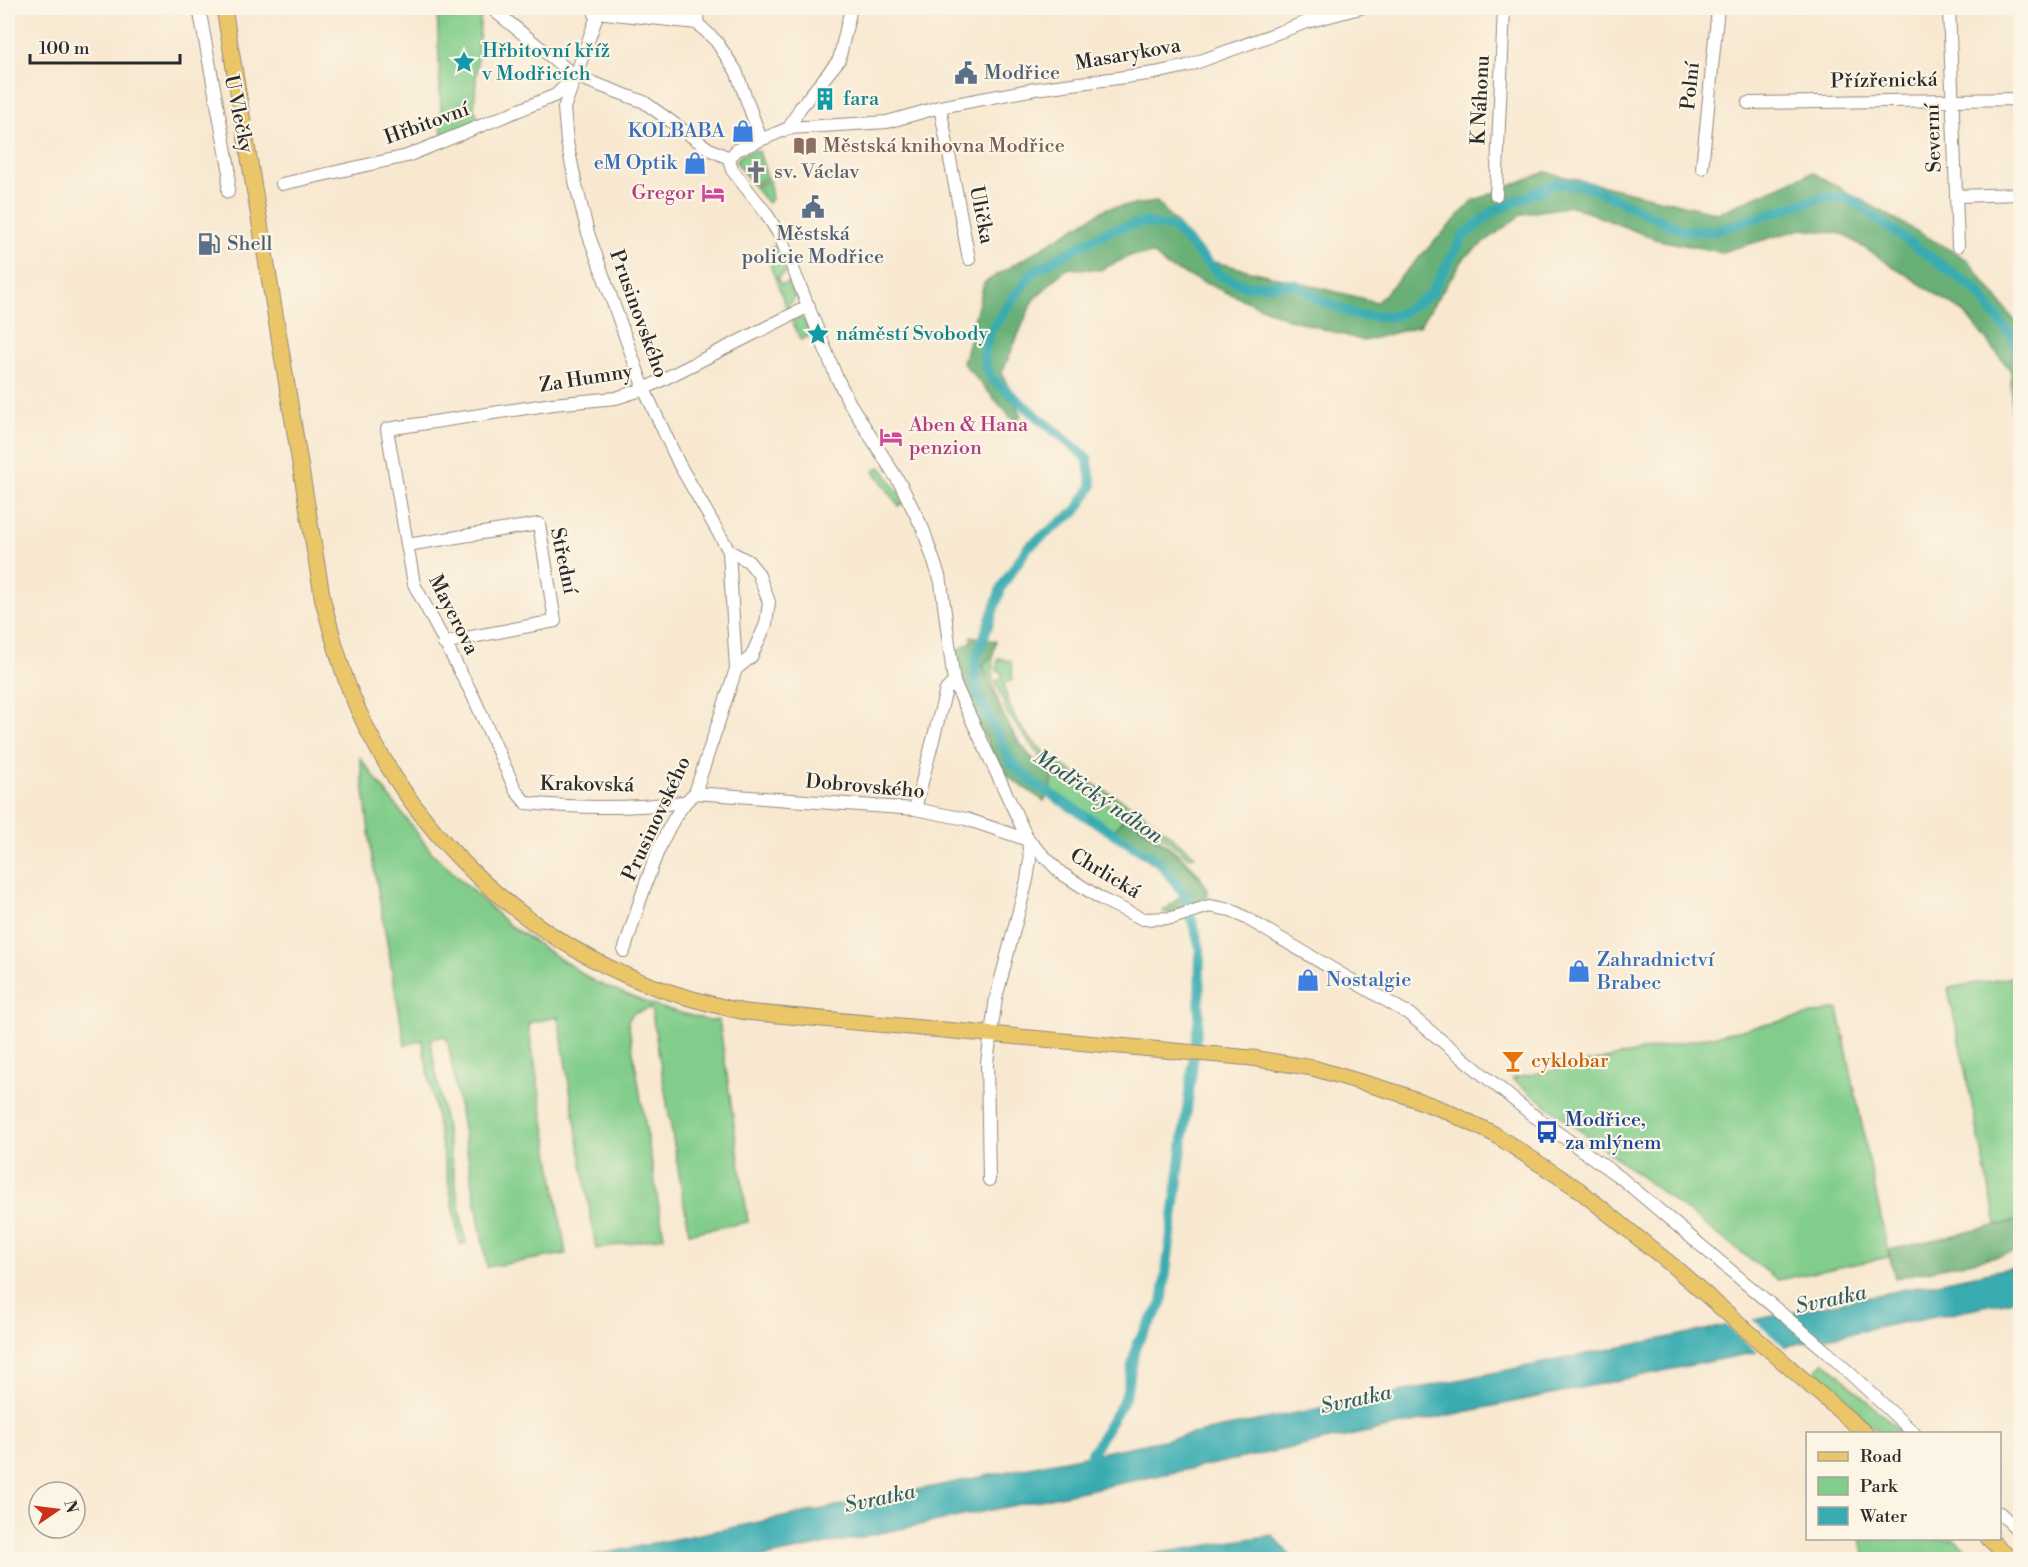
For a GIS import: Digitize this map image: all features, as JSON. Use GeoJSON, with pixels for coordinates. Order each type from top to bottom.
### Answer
{"type":"FeatureCollection","features":[{"type":"Feature","properties":{"kind":"main road"},"geometry":{"type":"LineString","coordinates":[[224,8],[323,600],[334,644],[350,689],[373,739],[402,787],[433,828],[476,875],[541,928],[596,961],[656,988],[745,1012],[1217,1054],[1283,1063],[1354,1078],[1444,1110],[1494,1134],[1578,1189],[1724,1310],[1864,1432]]}},
{"type":"Feature","properties":{"kind":"main road"},"geometry":{"type":"LineString","coordinates":[[1989,1540],[2012,1560]]}},
{"type":"Feature","properties":{"kind":"street","name":"U Vlečky"},"geometry":{"type":"LineString","coordinates":[[200,8],[229,168],[228,192]]}},
{"type":"Feature","properties":{"kind":"street"},"geometry":{"type":"LineString","coordinates":[[491,8],[575,76],[644,102],[709,148],[729,158],[732,170],[766,213],[780,236],[849,402],[908,498],[926,538],[941,582],[954,682],[1028,840],[1030,860],[1027,880],[996,998],[987,1063],[989,1180]]}},
{"type":"Feature","properties":{"kind":"street"},"geometry":{"type":"LineString","coordinates":[[697,23],[698,8]]}},
{"type":"Feature","properties":{"kind":"street"},"geometry":{"type":"LineString","coordinates":[[729,158],[737,150],[789,128],[800,108],[839,60],[851,8]]}},
{"type":"Feature","properties":{"kind":"street","name":"Masarykova"},"geometry":{"type":"LineString","coordinates":[[789,128],[887,122],[940,107],[1035,89],[1176,69],[1306,22],[1360,8]]}},
{"type":"Feature","properties":{"kind":"street","name":"K Náhonu"},"geometry":{"type":"LineString","coordinates":[[1496,195],[1504,8]]}},
{"type":"Feature","properties":{"kind":"street","name":"Polní"},"geometry":{"type":"LineString","coordinates":[[1702,168],[1718,8]]}},
{"type":"Feature","properties":{"kind":"street","name":"Severní"},"geometry":{"type":"LineString","coordinates":[[1949,8],[1958,246]]}},
{"type":"Feature","properties":{"kind":"street"},"geometry":{"type":"LineString","coordinates":[[595,10],[697,23],[716,41],[736,70],[761,139]]}},
{"type":"Feature","properties":{"kind":"street","name":"Prusinovského"},"geometry":{"type":"LineString","coordinates":[[595,10],[564,108],[567,142],[576,185],[588,233],[644,389],[679,464],[729,551],[736,669],[695,793],[683,802],[661,847],[624,951]]}},
{"type":"Feature","properties":{"kind":"street","name":"Hřbitovní"},"geometry":{"type":"LineString","coordinates":[[282,184],[407,156],[556,95],[575,76]]}},
{"type":"Feature","properties":{"kind":"street","name":"Přízřenická"},"geometry":{"type":"LineString","coordinates":[[1748,103],[2020,99]]}},
{"type":"Feature","properties":{"kind":"street","name":"Ulička"},"geometry":{"type":"LineString","coordinates":[[940,107],[969,259]]}},
{"type":"Feature","properties":{"kind":"street","name":"Severní"},"geometry":{"type":"LineString","coordinates":[[1956,196],[2020,194]]}},
{"type":"Feature","properties":{"kind":"street","name":"Za Humny"},"geometry":{"type":"LineString","coordinates":[[387,429],[554,404],[616,398],[644,389],[809,306]]}},
{"type":"Feature","properties":{"kind":"street","name":"Mayerova"},"geometry":{"type":"LineString","coordinates":[[387,429],[414,584],[473,696],[516,791],[526,803]]}},
{"type":"Feature","properties":{"kind":"street","name":"Střední"},"geometry":{"type":"LineString","coordinates":[[407,546],[539,524],[555,621],[444,644]]}},
{"type":"Feature","properties":{"kind":"street","name":"Prusinovského"},"geometry":{"type":"LineString","coordinates":[[729,551],[748,561],[758,573],[769,602],[766,624],[751,657],[736,669]]}},
{"type":"Feature","properties":{"kind":"street"},"geometry":{"type":"LineString","coordinates":[[915,809],[946,690],[954,682]]}},
{"type":"Feature","properties":{"kind":"street","name":"Dobrovského"},"geometry":{"type":"LineString","coordinates":[[695,793],[915,809],[966,819],[1028,840]]}},
{"type":"Feature","properties":{"kind":"street","name":"Krakovská"},"geometry":{"type":"LineString","coordinates":[[526,803],[656,806],[683,802]]}},
{"type":"Feature","properties":{"kind":"street","name":"Chrlická"},"geometry":{"type":"LineString","coordinates":[[1028,840],[1061,873],[1103,900],[1143,919],[1172,918],[1201,908],[1216,906],[1231,910],[1409,1014],[1530,1113],[1621,1178],[1827,1352],[1913,1432]]}},
{"type":"Feature","properties":{"kind":"street"},"geometry":{"type":"LineString","coordinates":[[2001,1514],[2020,1533]]}},
{"type":"Feature","properties":{"kind":"green space"},"geometry":{"type":"Polygon","coordinates":[[[437,8],[477,8],[481,11],[474,108],[479,120],[442,138],[437,8]]]}},
{"type":"Feature","properties":{"kind":"green space"},"geometry":{"type":"Polygon","coordinates":[[[755,150],[759,151],[767,178],[753,185],[736,162],[740,156],[755,150]]]}},
{"type":"Feature","properties":{"kind":"green space"},"geometry":{"type":"Polygon","coordinates":[[[1545,172],[1718,213],[1812,172],[1968,260],[2020,328],[2020,425],[2012,416],[2011,371],[1964,312],[1843,234],[1801,229],[1722,252],[1658,240],[1572,206],[1522,214],[1465,257],[1419,326],[1364,341],[1286,318],[1166,266],[1154,254],[1132,255],[1100,270],[1067,268],[1033,300],[1002,373],[1021,416],[1014,421],[963,363],[984,283],[1107,208],[1157,202],[1210,261],[1377,302],[1473,201],[1545,172]]]}},
{"type":"Feature","properties":{"kind":"green space"},"geometry":{"type":"Polygon","coordinates":[[[769,180],[772,199],[768,203],[754,187],[769,180]]]}},
{"type":"Feature","properties":{"kind":"green space"},"geometry":{"type":"Polygon","coordinates":[[[775,246],[786,273],[777,277],[781,285],[789,282],[795,297],[787,309],[770,265],[775,263],[768,248],[775,246]]]}},
{"type":"Feature","properties":{"kind":"green space"},"geometry":{"type":"Polygon","coordinates":[[[801,318],[805,321],[811,335],[801,340],[791,320],[801,318]]]}},
{"type":"Feature","properties":{"kind":"green space"},"geometry":{"type":"Polygon","coordinates":[[[881,467],[903,499],[904,503],[899,506],[874,471],[881,467]]]}},
{"type":"Feature","properties":{"kind":"green space"},"geometry":{"type":"Polygon","coordinates":[[[971,636],[996,641],[993,655],[983,665],[1009,727],[1028,754],[1053,777],[1050,791],[1115,830],[1125,816],[1159,840],[1190,867],[1207,889],[1202,902],[1172,915],[1163,911],[1182,895],[1158,863],[1048,795],[1044,801],[1010,778],[998,765],[965,696],[956,651],[971,642],[971,636]]]}},
{"type":"Feature","properties":{"kind":"green space"},"geometry":{"type":"Polygon","coordinates":[[[993,655],[994,687],[998,701],[983,665],[993,655]]]}},
{"type":"Feature","properties":{"kind":"green space"},"geometry":{"type":"Polygon","coordinates":[[[998,658],[1011,661],[1013,680],[1004,683],[1010,706],[1020,726],[1035,744],[1072,772],[1141,812],[1195,856],[1188,857],[1132,812],[1042,759],[1007,713],[996,681],[1002,677],[1001,671],[997,671],[998,658]]]}},
{"type":"Feature","properties":{"kind":"green space"},"geometry":{"type":"Polygon","coordinates":[[[1001,709],[1009,727],[1027,752],[1011,732],[1001,709]]]}},
{"type":"Feature","properties":{"kind":"green space"},"geometry":{"type":"Polygon","coordinates":[[[1031,757],[1050,772],[1121,812],[1163,841],[1199,875],[1208,897],[1192,907],[1199,877],[1182,859],[1157,839],[1115,831],[1050,791],[1053,777],[1031,757]]]}},
{"type":"Feature","properties":{"kind":"green space"},"geometry":{"type":"Polygon","coordinates":[[[360,758],[432,853],[510,926],[595,982],[655,1006],[710,1021],[719,1020],[748,1222],[689,1233],[651,1008],[633,1013],[628,1021],[664,1237],[596,1249],[558,1017],[528,1023],[566,1254],[487,1267],[448,1042],[445,1036],[430,1039],[466,1243],[460,1245],[422,1040],[405,1045],[372,856],[360,758]]]}},
{"type":"Feature","properties":{"kind":"green space"},"geometry":{"type":"Polygon","coordinates":[[[2020,976],[2020,1220],[1997,1225],[1948,988],[2020,976]]]}},
{"type":"Feature","properties":{"kind":"green space"},"geometry":{"type":"Polygon","coordinates":[[[1838,1009],[1889,1257],[1778,1280],[1512,1079],[1838,1009]]]}},
{"type":"Feature","properties":{"kind":"green space"},"geometry":{"type":"Polygon","coordinates":[[[2020,1220],[2020,1251],[1895,1278],[1888,1250],[2020,1220]]]}},
{"type":"Feature","properties":{"kind":"green space"},"geometry":{"type":"Polygon","coordinates":[[[1824,1361],[1901,1432],[1880,1432],[1812,1375],[1824,1361]]]}},
{"type":"Feature","properties":{"kind":"green space"},"geometry":{"type":"Polygon","coordinates":[[[1861,1540],[1955,1540],[1979,1559],[1865,1559],[1861,1540]]]}},
{"type":"Feature","properties":{"kind":"water","name":"Svratka"},"geometry":{"type":"Polygon","coordinates":[[[2020,1266],[2020,1299],[755,1559],[572,1560],[2020,1266]]]}},
{"type":"Feature","properties":{"kind":"water"},"geometry":{"type":"Polygon","coordinates":[[[1272,1535],[1293,1559],[1122,1559],[1272,1535]]]}},
{"type":"Feature","properties":{"kind":"pier"},"geometry":{"type":"Polygon","coordinates":[[[1752,1319],[1787,1349],[1759,1354],[1725,1324],[1752,1319]]]}},
{"type":"Feature","properties":{"kind":"waterway","name":"Modřický náhon"},"geometry":{"type":"LineString","coordinates":[[1083,1468],[1125,1398],[1137,1343],[1162,1304],[1199,1016],[1200,948],[1185,895],[1159,862],[1036,785],[1012,763],[977,693],[975,662],[1002,586],[1028,547],[1076,511],[1092,486],[1087,458],[990,377],[984,356],[989,333],[1032,272],[1108,231],[1143,222],[1174,228],[1220,275],[1245,286],[1295,284],[1322,301],[1360,316],[1396,316],[1430,295],[1463,236],[1494,211],[1557,183],[1590,187],[1682,230],[1714,231],[1820,198],[1848,198],[1975,289],[2012,337],[2020,358]]}},
{"type":"Feature","properties":{"kind":"place","name":"Hřbitovní kříž v Modřicích"},"geometry":{"type":"Point","coordinates":[464,62]}},
{"type":"Feature","properties":{"kind":"place","name":"Modřice"},"geometry":{"type":"Point","coordinates":[966,73]}},
{"type":"Feature","properties":{"kind":"place","name":"fara"},"geometry":{"type":"Point","coordinates":[825,99]}},
{"type":"Feature","properties":{"kind":"place","name":"KOLBABA"},"geometry":{"type":"Point","coordinates":[743,131]}},
{"type":"Feature","properties":{"kind":"place","name":"Městská knihovna Modřice"},"geometry":{"type":"Point","coordinates":[805,146]}},
{"type":"Feature","properties":{"kind":"place","name":"eM Optik"},"geometry":{"type":"Point","coordinates":[695,163]}},
{"type":"Feature","properties":{"kind":"place","name":"sv. Václav"},"geometry":{"type":"Point","coordinates":[756,172]}},
{"type":"Feature","properties":{"kind":"place","name":"Gregor"},"geometry":{"type":"Point","coordinates":[713,193]}},
{"type":"Feature","properties":{"kind":"place","name":"Městská policie Modřice"},"geometry":{"type":"Point","coordinates":[813,207]}},
{"type":"Feature","properties":{"kind":"place","name":"Shell"},"geometry":{"type":"Point","coordinates":[209,244]}},
{"type":"Feature","properties":{"kind":"place","name":"náměstí Svobody"},"geometry":{"type":"Point","coordinates":[818,334]}},
{"type":"Feature","properties":{"kind":"place","name":"Aben & Hana penzion"},"geometry":{"type":"Point","coordinates":[891,437]}},
{"type":"Feature","properties":{"kind":"place","name":"Zahradnictví Brabec"},"geometry":{"type":"Point","coordinates":[1579,971]}},
{"type":"Feature","properties":{"kind":"place","name":"Nostalgie"},"geometry":{"type":"Point","coordinates":[1308,980]}},
{"type":"Feature","properties":{"kind":"place","name":"cyklobar"},"geometry":{"type":"Point","coordinates":[1513,1061]}},
{"type":"Feature","properties":{"kind":"place","name":"Modřice, za mlýnem"},"geometry":{"type":"Point","coordinates":[1547,1132]}}]}
